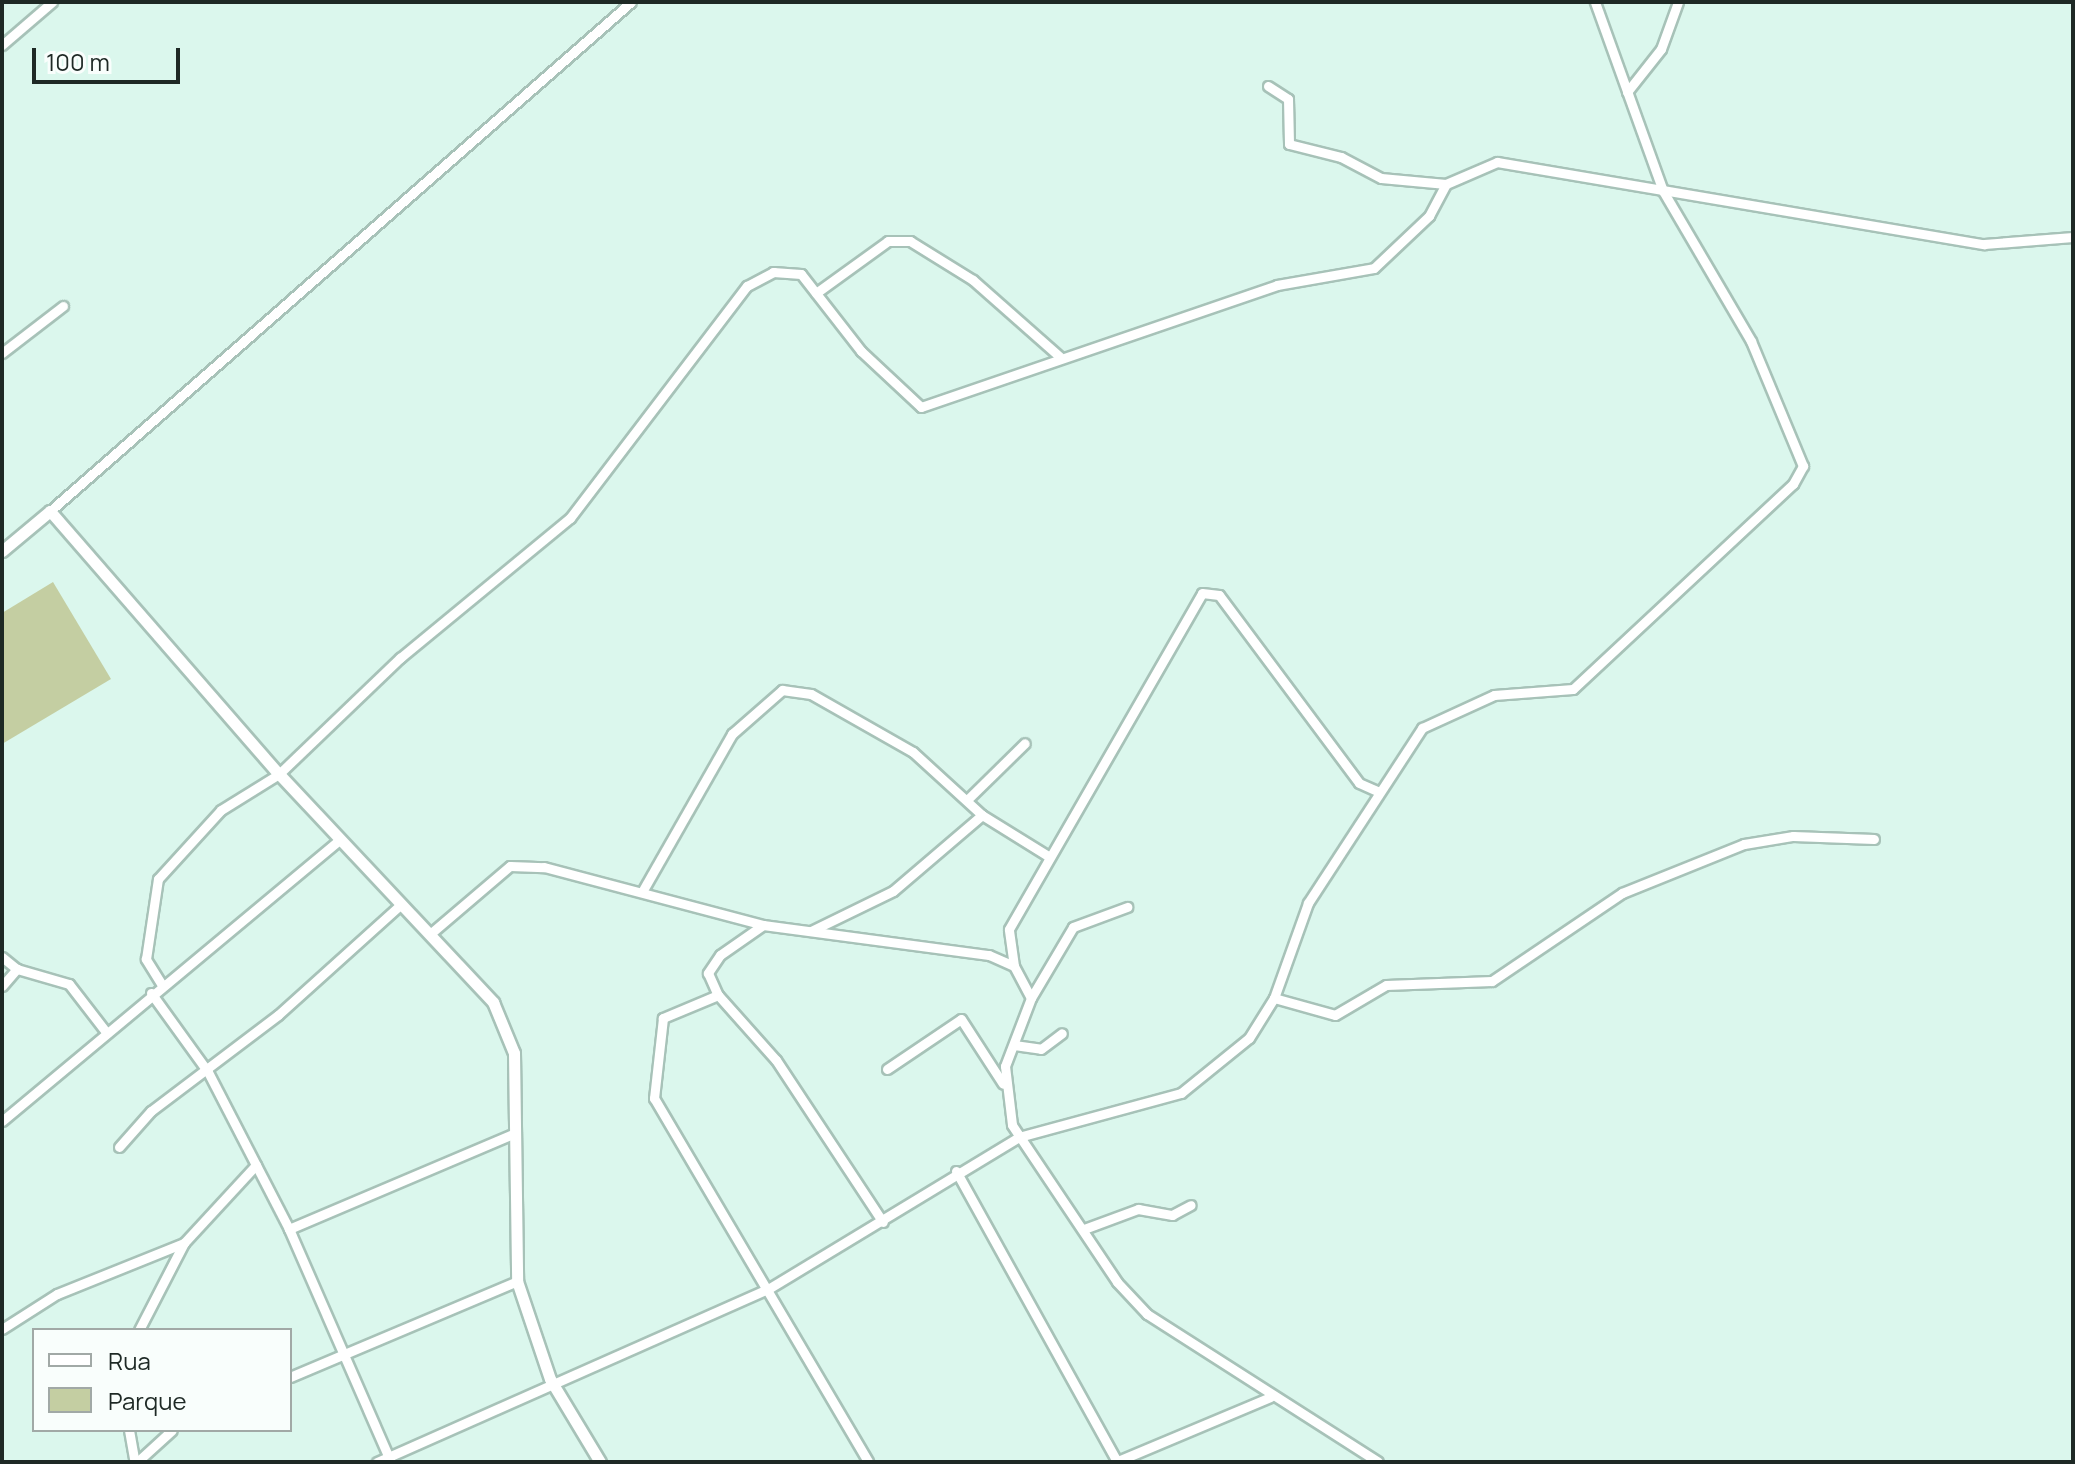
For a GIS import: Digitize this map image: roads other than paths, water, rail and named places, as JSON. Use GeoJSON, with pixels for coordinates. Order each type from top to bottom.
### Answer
{"type":"FeatureCollection","features":[{"type":"Feature","properties":{"kind":"street"},"geometry":{"type":"LineString","coordinates":[[2,45],[52,2]]}},
{"type":"Feature","properties":{"kind":"street"},"geometry":{"type":"LineString","coordinates":[[2,551],[631,2]]}},
{"type":"Feature","properties":{"kind":"street"},"geometry":{"type":"LineString","coordinates":[[377,1462],[389,1459],[550,1379],[768,1289],[883,1222],[956,1171],[1019,1137],[1181,1093],[1249,1038],[1274,998],[1308,903],[1422,728],[1494,695],[1573,689],[1793,484],[1803,466],[1751,341],[1663,191],[1595,2]]}},
{"type":"Feature","properties":{"kind":"street"},"geometry":{"type":"LineString","coordinates":[[1627,92],[1661,49],[1678,2]]}},
{"type":"Feature","properties":{"kind":"street"},"geometry":{"type":"LineString","coordinates":[[1268,86],[1288,99],[1289,144],[1341,157],[1381,178],[1446,184],[1497,162],[1984,244],[2073,237]]}},
{"type":"Feature","properties":{"kind":"street"},"geometry":{"type":"LineString","coordinates":[[162,985],[146,959],[158,879],[221,810],[279,774],[400,658],[570,518],[747,286],[773,272],[801,274],[861,351],[921,407],[1059,356],[1277,285],[1374,268],[1429,216],[1446,184]]}},
{"type":"Feature","properties":{"kind":"street"},"geometry":{"type":"LineString","coordinates":[[816,293],[888,241],[910,241],[973,280],[1059,356]]}},
{"type":"Feature","properties":{"kind":"street"},"geometry":{"type":"LineString","coordinates":[[2,353],[63,306]]}},
{"type":"Feature","properties":{"kind":"street"},"geometry":{"type":"LineString","coordinates":[[50,511],[279,774],[430,934],[509,1027],[515,1133],[517,1281],[550,1379],[600,1462]]}},
{"type":"Feature","properties":{"kind":"street"},"geometry":{"type":"LineString","coordinates":[[1031,998],[1014,966],[1009,929],[1048,856],[1111,761],[1202,593],[1219,595],[1359,783],[1379,792]]}},
{"type":"Feature","properties":{"kind":"street"},"geometry":{"type":"LineString","coordinates":[[643,890],[732,734],[782,690],[811,694],[913,752],[969,798],[982,815],[1048,856]]}},
{"type":"Feature","properties":{"kind":"street"},"geometry":{"type":"LineString","coordinates":[[969,798],[1025,743]]}},
{"type":"Feature","properties":{"kind":"street"},"geometry":{"type":"LineString","coordinates":[[811,931],[893,891],[982,815]]}},
{"type":"Feature","properties":{"kind":"street"},"geometry":{"type":"LineString","coordinates":[[1274,998],[1335,1015],[1386,985],[1492,981],[1622,893],[1744,844],[1793,836],[1874,839]]}},
{"type":"Feature","properties":{"kind":"street"},"geometry":{"type":"LineString","coordinates":[[2,1121],[151,993],[339,840]]}},
{"type":"Feature","properties":{"kind":"street"},"geometry":{"type":"LineString","coordinates":[[430,934],[510,866],[643,890],[763,925],[989,955],[1014,966]]}},
{"type":"Feature","properties":{"kind":"street"},"geometry":{"type":"LineString","coordinates":[[119,1147],[151,1111],[208,1072],[400,905]]}},
{"type":"Feature","properties":{"kind":"street"},"geometry":{"type":"LineString","coordinates":[[1003,1084],[1031,998],[1073,927],[1127,907]]}},
{"type":"Feature","properties":{"kind":"street"},"geometry":{"type":"LineString","coordinates":[[763,925],[720,955],[708,973],[718,995],[776,1060],[883,1222]]}},
{"type":"Feature","properties":{"kind":"street"},"geometry":{"type":"LineString","coordinates":[[2,957],[17,969],[69,984],[106,1032]]}},
{"type":"Feature","properties":{"kind":"street"},"geometry":{"type":"LineString","coordinates":[[2,986],[17,969]]}},
{"type":"Feature","properties":{"kind":"street"},"geometry":{"type":"LineString","coordinates":[[151,993],[208,1072],[289,1229],[347,1354],[389,1459]]}},
{"type":"Feature","properties":{"kind":"street"},"geometry":{"type":"LineString","coordinates":[[718,995],[663,1018],[654,1098],[868,1462]]}},
{"type":"Feature","properties":{"kind":"street"},"geometry":{"type":"LineString","coordinates":[[887,1069],[961,1019],[1003,1084],[1019,1137],[1147,1314],[1270,1397],[1378,1462]]}},
{"type":"Feature","properties":{"kind":"street"},"geometry":{"type":"LineString","coordinates":[[1014,1045],[1041,1049],[1062,1033]]}},
{"type":"Feature","properties":{"kind":"street"},"geometry":{"type":"LineString","coordinates":[[289,1229],[515,1133]]}},
{"type":"Feature","properties":{"kind":"street"},"geometry":{"type":"LineString","coordinates":[[140,1328],[184,1243],[256,1165]]}},
{"type":"Feature","properties":{"kind":"street"},"geometry":{"type":"LineString","coordinates":[[956,1171],[1117,1462],[1270,1397]]}},
{"type":"Feature","properties":{"kind":"street"},"geometry":{"type":"LineString","coordinates":[[1084,1229],[1138,1209],[1172,1215],[1191,1205]]}},
{"type":"Feature","properties":{"kind":"street"},"geometry":{"type":"LineString","coordinates":[[2,1329],[57,1294],[184,1243]]}},
{"type":"Feature","properties":{"kind":"street"},"geometry":{"type":"LineString","coordinates":[[292,1376],[517,1281]]}},
{"type":"Feature","properties":{"kind":"street"},"geometry":{"type":"LineString","coordinates":[[129,1432],[134,1461]]}},
{"type":"Feature","properties":{"kind":"street"},"geometry":{"type":"LineString","coordinates":[[134,1461],[170,1432]]}}]}
